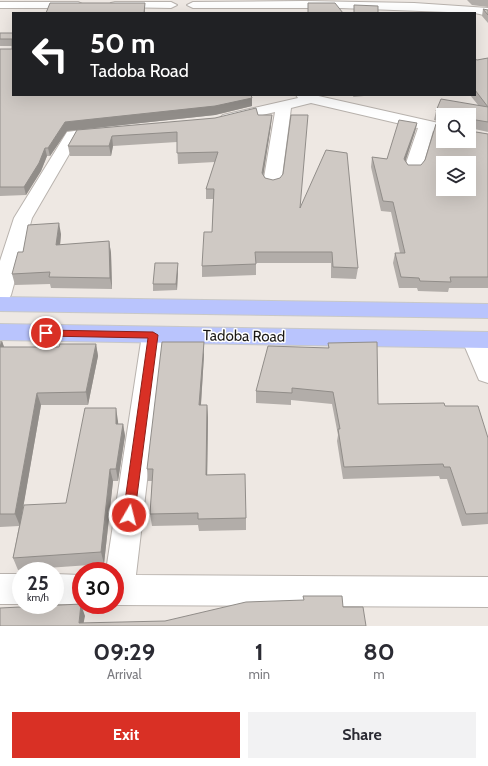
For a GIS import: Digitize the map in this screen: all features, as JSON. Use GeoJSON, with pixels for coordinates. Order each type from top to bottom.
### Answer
{"type":"FeatureCollection","features":[{"type":"Feature","properties":{"kind":"main road","name":"Tadoba Road"},"geometry":{"type":"LineString","coordinates":[[0,304],[488,311]]}},
{"type":"Feature","properties":{"kind":"main road","name":"Tadoba Road"},"geometry":{"type":"LineString","coordinates":[[0,332],[480,340]]}},
{"type":"Feature","properties":{"kind":"street"},"geometry":{"type":"LineString","coordinates":[[0,5],[92,5],[172,2],[198,9],[323,5],[488,12]]}},
{"type":"Feature","properties":{"kind":"street"},"geometry":{"type":"LineString","coordinates":[[46,12],[92,5]]}},
{"type":"Feature","properties":{"kind":"street"},"geometry":{"type":"LineString","coordinates":[[215,121],[284,105],[307,97],[318,96]]}},
{"type":"Feature","properties":{"kind":"street"},"geometry":{"type":"LineString","coordinates":[[307,97],[436,127]]}},
{"type":"Feature","properties":{"kind":"street"},"geometry":{"type":"LineString","coordinates":[[272,184],[284,105]]}},
{"type":"Feature","properties":{"kind":"street"},"geometry":{"type":"LineString","coordinates":[[413,169],[427,125]]}},
{"type":"Feature","properties":{"kind":"street"},"geometry":{"type":"LineString","coordinates":[[0,295],[24,218],[72,135],[120,130]]}},
{"type":"Feature","properties":{"kind":"street"},"geometry":{"type":"LineString","coordinates":[[121,562],[153,335]]}},
{"type":"Feature","properties":{"kind":"street"},"geometry":{"type":"LineString","coordinates":[[480,340],[488,374]]}},
{"type":"Feature","properties":{"kind":"street"},"geometry":{"type":"LineString","coordinates":[[0,589],[12,589]]}},
{"type":"Feature","properties":{"kind":"street"},"geometry":{"type":"LineString","coordinates":[[124,590],[488,592]]}},
{"type":"Feature","properties":{"kind":"building"},"geometry":{"type":"Polygon","coordinates":[[[50,3],[145,3],[144,12],[46,12],[50,3]]]}},
{"type":"Feature","properties":{"kind":"building"},"geometry":{"type":"Polygon","coordinates":[[[308,3],[335,3],[342,12],[308,12],[308,3]]]}},
{"type":"Feature","properties":{"kind":"building"},"geometry":{"type":"Polygon","coordinates":[[[354,5],[378,6],[378,12],[354,12],[354,5]]]}},
{"type":"Feature","properties":{"kind":"building"},"geometry":{"type":"Polygon","coordinates":[[[483,9],[488,10],[488,15],[483,9]]]}},
{"type":"Feature","properties":{"kind":"building"},"geometry":{"type":"Polygon","coordinates":[[[0,33],[12,33],[12,39],[0,39],[0,33]]]}},
{"type":"Feature","properties":{"kind":"building"},"geometry":{"type":"Polygon","coordinates":[[[0,49],[12,49],[12,96],[251,96],[252,98],[215,106],[65,122],[48,148],[45,148],[39,163],[24,187],[0,187],[0,49]]]}},
{"type":"Feature","properties":{"kind":"building"},"geometry":{"type":"Polygon","coordinates":[[[488,58],[488,107],[476,91],[476,60],[488,58]]]}},
{"type":"Feature","properties":{"kind":"building"},"geometry":{"type":"Polygon","coordinates":[[[441,99],[488,107],[488,122],[476,120],[476,108],[437,108],[441,99]]]}},
{"type":"Feature","properties":{"kind":"building"},"geometry":{"type":"Polygon","coordinates":[[[256,108],[258,115],[272,115],[262,173],[265,178],[273,180],[280,178],[283,174],[291,115],[308,115],[300,208],[326,150],[347,153],[358,268],[333,267],[332,252],[255,252],[256,264],[202,266],[204,232],[212,232],[214,189],[206,189],[218,152],[177,153],[177,132],[112,136],[109,146],[68,146],[77,130],[215,118],[256,108]]]}},
{"type":"Feature","properties":{"kind":"building"},"geometry":{"type":"Polygon","coordinates":[[[399,120],[417,123],[404,159],[408,165],[421,165],[425,160],[436,124],[436,148],[476,148],[476,132],[488,134],[488,277],[450,277],[451,282],[420,281],[419,278],[401,277],[395,253],[405,253],[393,202],[383,201],[372,157],[387,159],[399,120]]]}},
{"type":"Feature","properties":{"kind":"building"},"geometry":{"type":"Polygon","coordinates":[[[59,223],[56,245],[109,241],[110,278],[49,277],[50,272],[12,274],[18,252],[23,252],[28,225],[59,223]]]}},
{"type":"Feature","properties":{"kind":"building"},"geometry":{"type":"Polygon","coordinates":[[[155,263],[178,263],[176,284],[153,284],[155,263]]]}},
{"type":"Feature","properties":{"kind":"building"},"geometry":{"type":"Polygon","coordinates":[[[162,342],[204,342],[199,405],[207,405],[206,475],[245,474],[246,518],[198,519],[198,513],[150,514],[153,469],[147,469],[162,342]]]}},
{"type":"Feature","properties":{"kind":"building"},"geometry":{"type":"Polygon","coordinates":[[[377,342],[378,404],[444,403],[445,406],[478,406],[488,438],[488,513],[466,514],[450,467],[444,467],[443,464],[344,467],[338,429],[340,429],[333,392],[292,388],[292,393],[256,391],[268,346],[329,348],[328,343],[377,342]]]}},
{"type":"Feature","properties":{"kind":"building"},"geometry":{"type":"Polygon","coordinates":[[[60,344],[96,344],[86,392],[37,393],[15,514],[0,514],[0,347],[59,347],[60,344]]]}},
{"type":"Feature","properties":{"kind":"building"},"geometry":{"type":"Polygon","coordinates":[[[85,408],[116,408],[116,424],[123,424],[116,469],[110,469],[101,552],[13,558],[24,505],[66,503],[85,408]]]}},
{"type":"Feature","properties":{"kind":"building"},"geometry":{"type":"Polygon","coordinates":[[[303,596],[342,596],[343,607],[363,607],[366,626],[0,626],[0,608],[12,607],[12,614],[64,614],[64,605],[72,604],[72,614],[80,614],[79,623],[165,621],[246,602],[304,600],[303,596]]]}},
{"type":"Feature","properties":{"kind":"route"},"geometry":{"type":"LineString","coordinates":[[46,333],[153,335],[129,515]]}}]}
